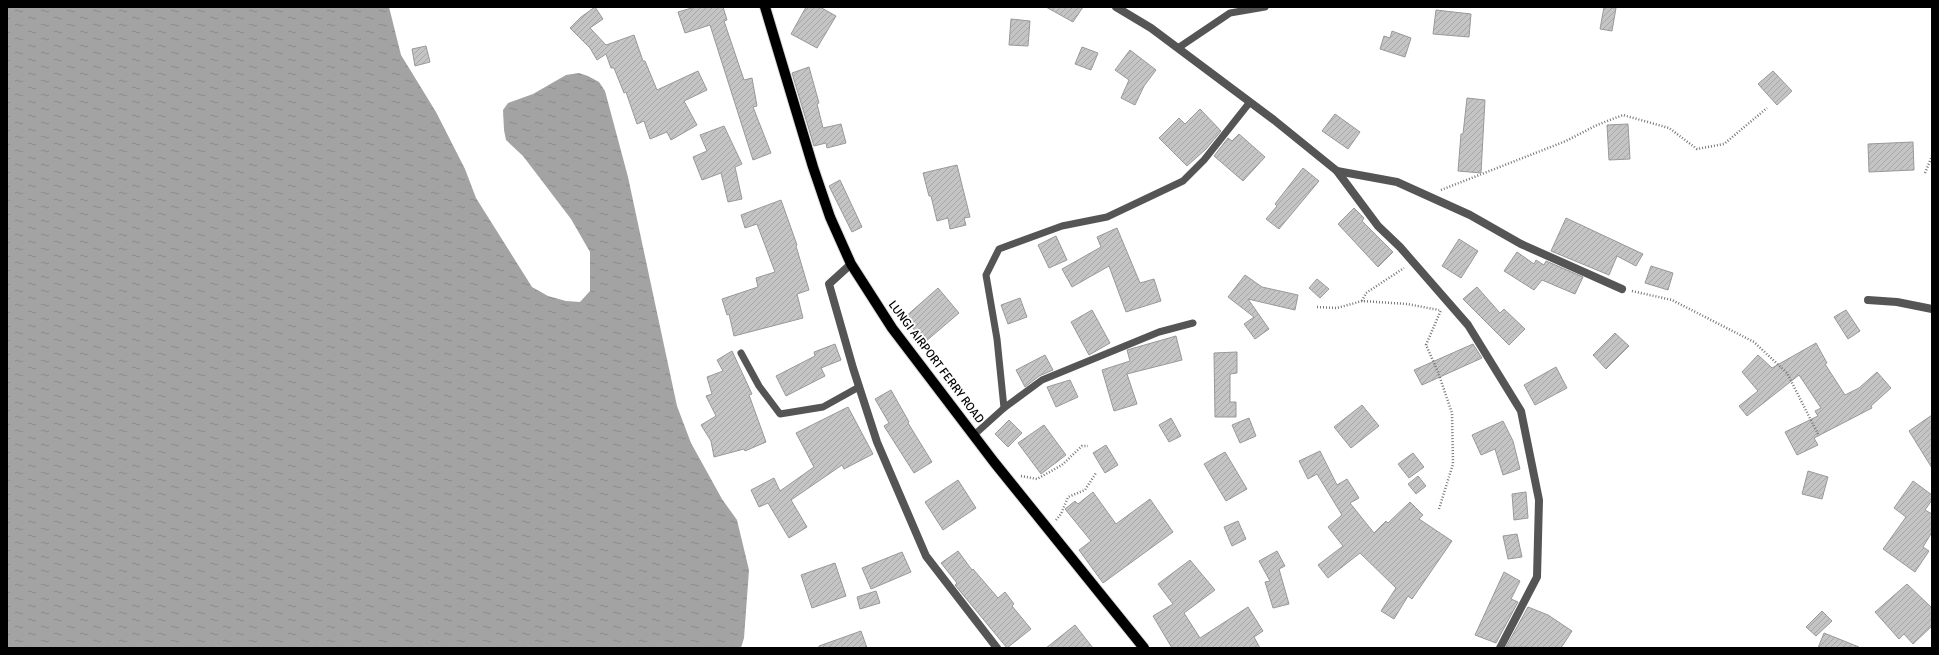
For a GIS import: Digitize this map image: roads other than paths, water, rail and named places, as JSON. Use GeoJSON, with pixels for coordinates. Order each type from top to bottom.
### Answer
{"type":"FeatureCollection","features":[{"type":"Feature","properties":{"kind":"main road","name":"LUNGI AIRPORT FERRY ROAD"},"geometry":{"type":"LineString","coordinates":[[765,7],[767,19],[830,217],[852,264],[892,328],[974,435],[1144,648]]}},
{"type":"Feature","properties":{"kind":"street"},"geometry":{"type":"LineString","coordinates":[[1116,7],[1151,28],[1178,48],[1250,102],[1337,171],[1378,226],[1468,325],[1521,411],[1539,500],[1537,577],[1500,648]]}},
{"type":"Feature","properties":{"kind":"street"},"geometry":{"type":"LineString","coordinates":[[1337,171],[1397,182],[1470,215],[1521,244],[1622,289]]}},
{"type":"Feature","properties":{"kind":"street"},"geometry":{"type":"LineString","coordinates":[[852,264],[829,284],[859,387],[877,442],[926,556],[997,648]]}},
{"type":"Feature","properties":{"kind":"street"},"geometry":{"type":"LineString","coordinates":[[1868,300],[1898,302],[1932,309]]}},
{"type":"Feature","properties":{"kind":"lane"},"geometry":{"type":"LineString","coordinates":[[767,19],[770,7]]}},
{"type":"Feature","properties":{"kind":"lane"},"geometry":{"type":"LineString","coordinates":[[1178,48],[1230,12],[1265,7]]}},
{"type":"Feature","properties":{"kind":"lane"},"geometry":{"type":"LineString","coordinates":[[1004,408],[997,339],[986,275],[999,249],[1062,226],[1107,217],[1183,181],[1204,160],[1250,102]]}},
{"type":"Feature","properties":{"kind":"lane"},"geometry":{"type":"LineString","coordinates":[[974,435],[1004,408],[1042,380],[1159,332],[1193,323]]}},
{"type":"Feature","properties":{"kind":"lane"},"geometry":{"type":"LineString","coordinates":[[742,353],[758,386],[780,414],[823,407],[859,387]]}},
{"type":"Feature","properties":{"kind":"water"},"geometry":{"type":"Polygon","coordinates":[[[7,7],[389,7],[401,55],[436,112],[465,169],[476,198],[532,287],[548,296],[566,301],[580,302],[590,291],[590,252],[571,219],[523,156],[506,140],[503,110],[508,103],[533,94],[566,75],[579,73],[599,82],[605,91],[628,177],[677,406],[691,443],[722,499],[737,520],[749,570],[744,638],[741,648],[7,648],[7,7]]]}}]}
